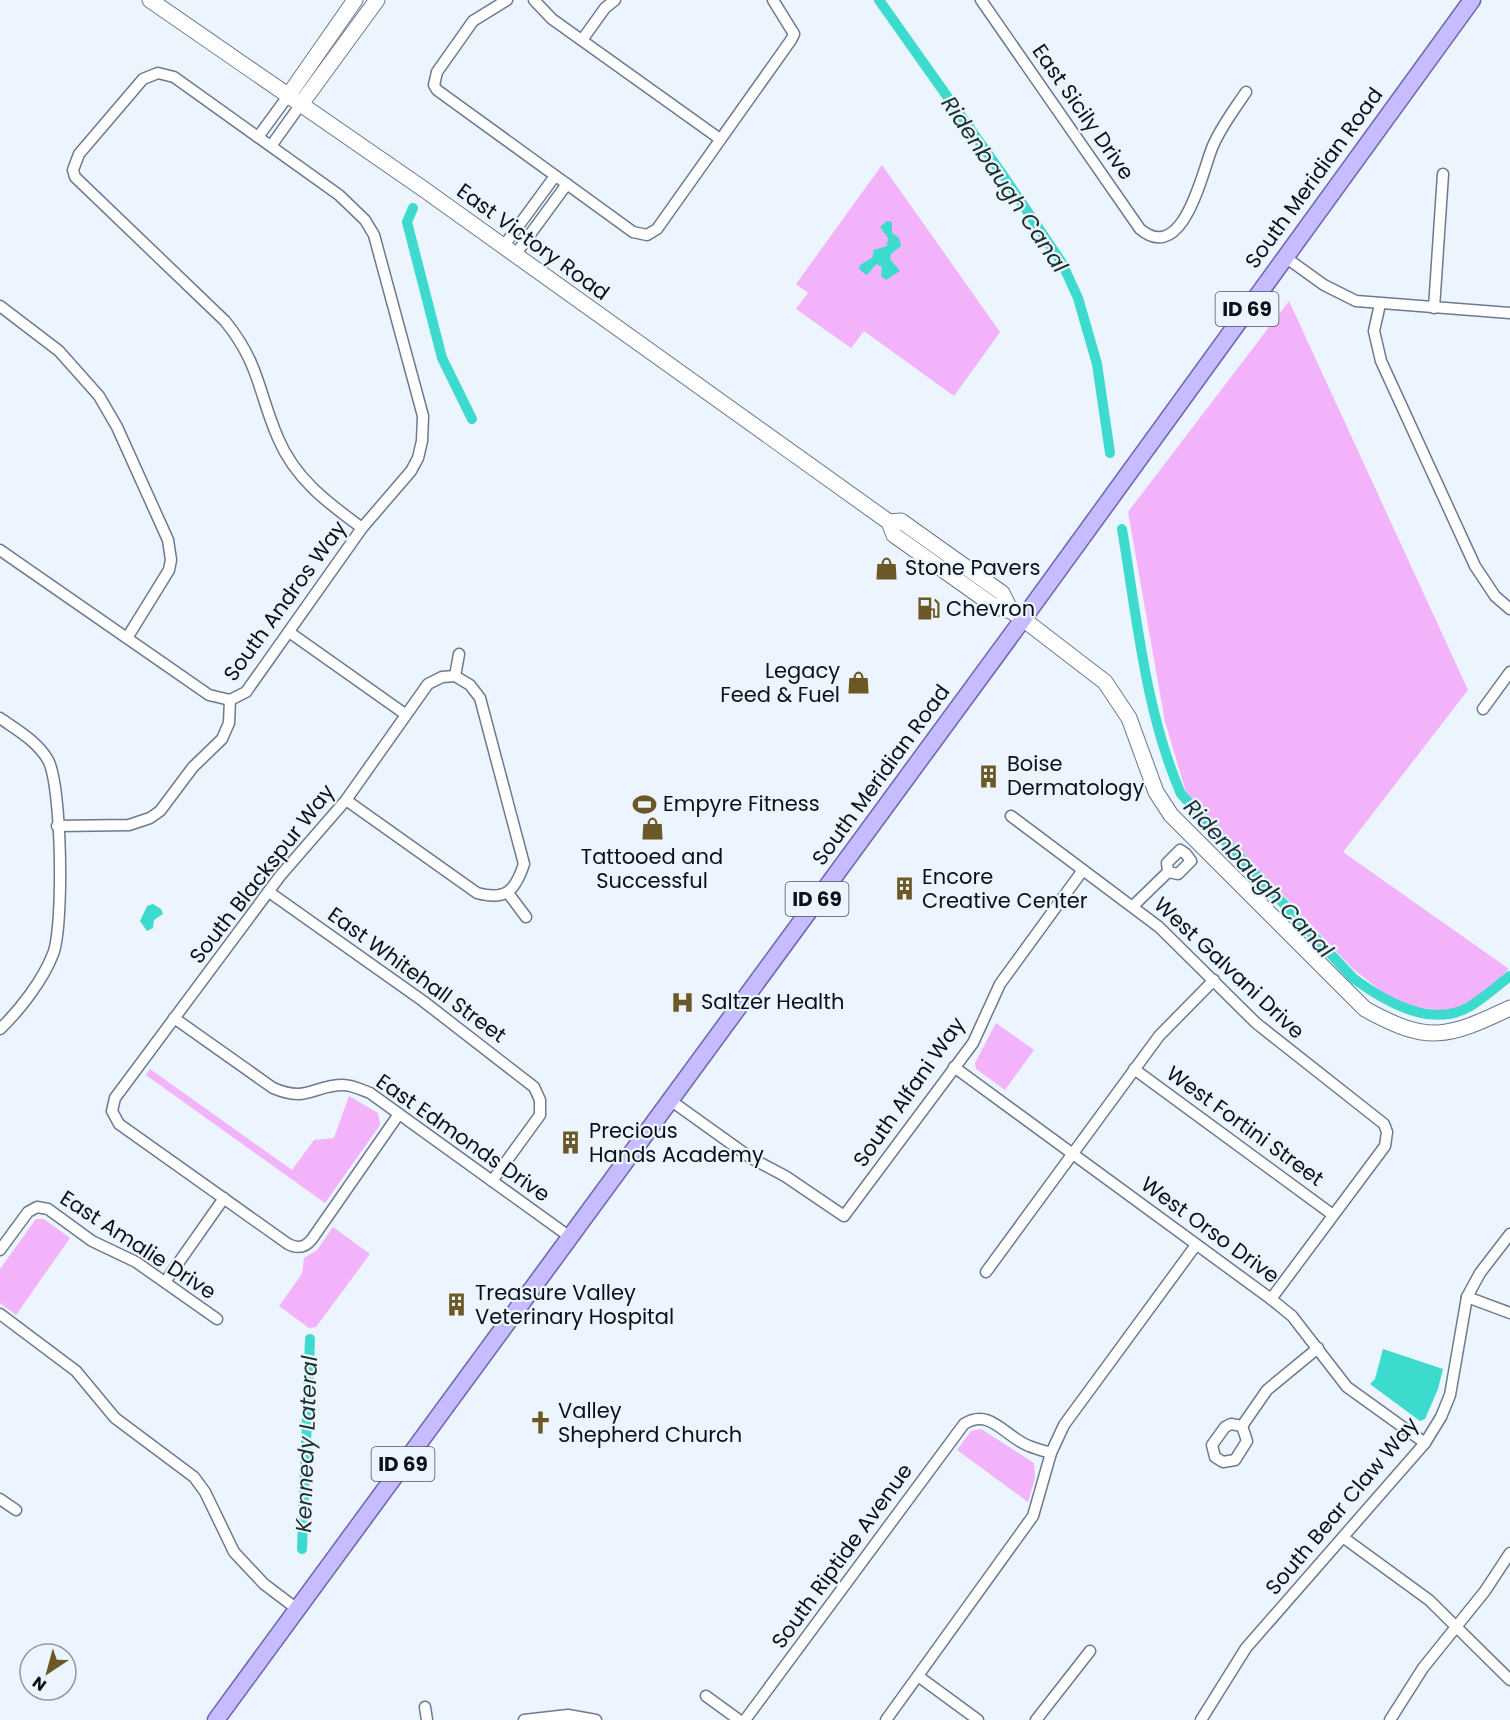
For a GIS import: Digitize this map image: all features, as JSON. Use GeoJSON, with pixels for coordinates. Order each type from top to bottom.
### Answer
{"type":"FeatureCollection","features":[{"type":"Feature","properties":{"kind":"main road","name":"East Victory Road"},"geometry":{"type":"LineString","coordinates":[[150,0],[301,104],[889,522],[901,521],[1002,593],[1017,615],[1106,682],[1129,718],[1156,792],[1192,848],[1365,1009],[1404,1028],[1440,1034],[1464,1030],[1510,1008]]}},
{"type":"Feature","properties":{"kind":"main road"},"geometry":{"type":"LineString","coordinates":[[288,96],[355,0]]}},
{"type":"Feature","properties":{"kind":"main road"},"geometry":{"type":"LineString","coordinates":[[301,104],[377,0]]}},
{"type":"Feature","properties":{"kind":"main road","name":"South Meridian Road"},"geometry":{"type":"LineString","coordinates":[[216,1720],[670,1100],[1017,615],[1285,257],[1472,0]]}},
{"type":"Feature","properties":{"kind":"street"},"geometry":{"type":"LineString","coordinates":[[507,0],[472,21],[437,72],[434,85],[442,95],[633,232],[647,235],[657,229],[794,34],[773,0]]}},
{"type":"Feature","properties":{"kind":"street"},"geometry":{"type":"LineString","coordinates":[[534,0],[552,19],[720,139]]}},
{"type":"Feature","properties":{"kind":"street"},"geometry":{"type":"LineString","coordinates":[[582,40],[605,8],[615,0]]}},
{"type":"Feature","properties":{"kind":"street","name":"East Sicily Drive"},"geometry":{"type":"LineString","coordinates":[[981,0],[1140,229],[1148,236],[1159,238],[1176,230],[1190,210],[1219,134],[1246,92]]}},
{"type":"Feature","properties":{"kind":"street"},"geometry":{"type":"LineString","coordinates":[[301,104],[271,146],[174,77],[158,73],[142,79],[79,154],[73,170],[80,182],[225,321],[237,336],[255,368],[272,424],[288,459],[314,491],[362,528]]}},
{"type":"Feature","properties":{"kind":"street"},"geometry":{"type":"LineString","coordinates":[[258,137],[288,96]]}},
{"type":"Feature","properties":{"kind":"street","name":"South Andros Way"},"geometry":{"type":"LineString","coordinates":[[57,826],[129,825],[150,818],[160,811],[193,767],[222,739],[229,723],[230,700],[246,692],[362,528],[411,471],[418,458],[422,441],[423,416],[374,235],[354,207],[271,146]]}},
{"type":"Feature","properties":{"kind":"street"},"geometry":{"type":"LineString","coordinates":[[1434,308],[1443,174]]}},
{"type":"Feature","properties":{"kind":"street"},"geometry":{"type":"LineString","coordinates":[[509,251],[555,176]]}},
{"type":"Feature","properties":{"kind":"street"},"geometry":{"type":"LineString","coordinates":[[509,251],[567,184]]}},
{"type":"Feature","properties":{"kind":"street"},"geometry":{"type":"LineString","coordinates":[[1285,257],[1340,295],[1380,304],[1510,313]]}},
{"type":"Feature","properties":{"kind":"street"},"geometry":{"type":"LineString","coordinates":[[1380,304],[1374,330],[1381,361],[1475,566],[1495,596],[1510,609]]}},
{"type":"Feature","properties":{"kind":"street"},"geometry":{"type":"LineString","coordinates":[[0,306],[76,367],[111,415],[168,540],[171,560],[163,582],[127,638]]}},
{"type":"Feature","properties":{"kind":"street"},"geometry":{"type":"LineString","coordinates":[[0,550],[209,695],[230,700]]}},
{"type":"Feature","properties":{"kind":"street"},"geometry":{"type":"LineString","coordinates":[[289,632],[405,714]]}},
{"type":"Feature","properties":{"kind":"street"},"geometry":{"type":"LineString","coordinates":[[345,800],[477,893],[494,898],[508,893],[518,882],[524,864],[480,698],[470,685],[455,676],[459,654]]}},
{"type":"Feature","properties":{"kind":"street"},"geometry":{"type":"LineString","coordinates":[[1483,709],[1510,672]]}},
{"type":"Feature","properties":{"kind":"street","name":"South Blackspur Way"},"geometry":{"type":"LineString","coordinates":[[224,1198],[119,1124],[112,1111],[115,1098],[269,892],[345,800],[428,684],[442,677],[455,676]]}},
{"type":"Feature","properties":{"kind":"street"},"geometry":{"type":"LineString","coordinates":[[0,718],[32,741],[42,752],[55,781],[59,920],[56,944],[41,975],[0,1029]]}},
{"type":"Feature","properties":{"kind":"street","name":"West Galvani Drive"},"geometry":{"type":"LineString","coordinates":[[1011,816],[1160,927],[1286,1049],[1380,1118],[1387,1132],[1385,1146],[1333,1215]]}},
{"type":"Feature","properties":{"kind":"street"},"geometry":{"type":"LineString","coordinates":[[1133,906],[1168,872],[1167,863],[1180,850],[1192,848]]}},
{"type":"Feature","properties":{"kind":"street","name":"South Alfani Way"},"geometry":{"type":"LineString","coordinates":[[670,1100],[751,1158],[785,1176],[844,1216],[973,1043],[1000,984],[1083,870]]}},
{"type":"Feature","properties":{"kind":"street","name":"East Whitehall Street"},"geometry":{"type":"LineString","coordinates":[[269,892],[423,1001],[527,1080],[538,1094],[540,1114],[492,1181]]}},
{"type":"Feature","properties":{"kind":"street"},"geometry":{"type":"LineString","coordinates":[[508,893],[526,917]]}},
{"type":"Feature","properties":{"kind":"street"},"geometry":{"type":"LineString","coordinates":[[986,1272],[1159,1036],[1214,980]]}},
{"type":"Feature","properties":{"kind":"street","name":"East Edmonds Drive"},"geometry":{"type":"LineString","coordinates":[[174,1018],[273,1088],[288,1094],[305,1095],[342,1085],[370,1094],[570,1237]]}},
{"type":"Feature","properties":{"kind":"street","name":"West Orso Drive"},"geometry":{"type":"LineString","coordinates":[[954,1067],[1271,1299],[1292,1316],[1347,1387],[1425,1443]]}},
{"type":"Feature","properties":{"kind":"street","name":"West Fortini Street"},"geometry":{"type":"LineString","coordinates":[[1134,1069],[1333,1215]]}},
{"type":"Feature","properties":{"kind":"street"},"geometry":{"type":"LineString","coordinates":[[165,1282],[224,1198],[288,1244],[299,1247],[307,1245],[399,1114]]}},
{"type":"Feature","properties":{"kind":"street","name":"East Amalie Drive"},"geometry":{"type":"LineString","coordinates":[[0,1250],[28,1212],[38,1207],[48,1209],[92,1241],[125,1256],[217,1319]]}},
{"type":"Feature","properties":{"kind":"street"},"geometry":{"type":"LineString","coordinates":[[1271,1299],[1333,1215]]}},
{"type":"Feature","properties":{"kind":"street","name":"South Bear Claw Way"},"geometry":{"type":"LineString","coordinates":[[1201,1720],[1246,1648],[1425,1443],[1441,1417],[1450,1395],[1467,1297],[1480,1273],[1510,1234]]}},
{"type":"Feature","properties":{"kind":"street"},"geometry":{"type":"LineString","coordinates":[[886,1720],[1033,1516],[1051,1453],[1064,1425],[1196,1245]]}},
{"type":"Feature","properties":{"kind":"street"},"geometry":{"type":"LineString","coordinates":[[1467,1297],[1510,1313]]}},
{"type":"Feature","properties":{"kind":"street"},"geometry":{"type":"LineString","coordinates":[[0,1314],[76,1371],[115,1418],[194,1477],[205,1492],[234,1552],[264,1584],[297,1609]]}},
{"type":"Feature","properties":{"kind":"street"},"geometry":{"type":"LineString","coordinates":[[1242,1426],[1268,1390],[1318,1348]]}},
{"type":"Feature","properties":{"kind":"street","name":"South Riptide Avenue"},"geometry":{"type":"LineString","coordinates":[[745,1720],[964,1424],[974,1418],[988,1419],[1028,1446],[1051,1453]]}},
{"type":"Feature","properties":{"kind":"street"},"geometry":{"type":"LineString","coordinates":[[0,1499],[16,1510]]}},
{"type":"Feature","properties":{"kind":"street"},"geometry":{"type":"LineString","coordinates":[[1344,1538],[1414,1588],[1458,1625],[1510,1680]]}},
{"type":"Feature","properties":{"kind":"street"},"geometry":{"type":"LineString","coordinates":[[1390,1720],[1423,1668],[1485,1592],[1510,1553]]}},
{"type":"Feature","properties":{"kind":"street"},"geometry":{"type":"LineString","coordinates":[[1036,1720],[1089,1651]]}},
{"type":"Feature","properties":{"kind":"street"},"geometry":{"type":"LineString","coordinates":[[918,1676],[978,1720]]}},
{"type":"Feature","properties":{"kind":"street"},"geometry":{"type":"LineString","coordinates":[[706,1696],[740,1720]]}},
{"type":"Feature","properties":{"kind":"street"},"geometry":{"type":"LineString","coordinates":[[425,1707],[427,1720]]}},
{"type":"Feature","properties":{"kind":"street"},"geometry":{"type":"LineString","coordinates":[[524,1720],[568,1715],[597,1720]]}},
{"type":"Feature","properties":{"kind":"shaded area"},"geometry":{"type":"Polygon","coordinates":[[[882,165],[1000,332],[954,396],[864,331],[851,348],[796,309],[808,293],[796,284],[882,165]]]}},
{"type":"Feature","properties":{"kind":"shaded area"},"geometry":{"type":"Polygon","coordinates":[[[887,221],[892,222],[892,233],[899,238],[901,246],[891,254],[890,259],[900,271],[886,280],[881,276],[882,267],[876,264],[867,275],[859,269],[860,265],[872,258],[874,250],[887,246],[888,238],[880,227],[887,221]]]}},
{"type":"Feature","properties":{"kind":"shaded area"},"geometry":{"type":"Polygon","coordinates":[[[1289,301],[1468,690],[1343,852],[1509,969],[1478,1001],[1447,1011],[1399,1005],[1353,969],[1186,792],[1165,722],[1128,512],[1289,301]]]}},
{"type":"Feature","properties":{"kind":"shaded area"},"geometry":{"type":"Polygon","coordinates":[[[153,904],[161,909],[163,914],[154,920],[153,928],[147,931],[140,921],[147,906],[153,904]]]}},
{"type":"Feature","properties":{"kind":"shaded area"},"geometry":{"type":"Polygon","coordinates":[[[996,1023],[1034,1050],[1005,1090],[976,1069],[975,1063],[996,1023]]]}},
{"type":"Feature","properties":{"kind":"shaded area"},"geometry":{"type":"Polygon","coordinates":[[[150,1069],[292,1170],[314,1140],[334,1138],[349,1096],[378,1113],[380,1125],[325,1203],[146,1075],[150,1069]]]}},
{"type":"Feature","properties":{"kind":"shaded area"},"geometry":{"type":"Polygon","coordinates":[[[36,1219],[44,1219],[70,1238],[16,1315],[0,1303],[0,1269],[36,1219]]]}},
{"type":"Feature","properties":{"kind":"shaded area"},"geometry":{"type":"Polygon","coordinates":[[[333,1227],[370,1254],[316,1327],[309,1328],[279,1306],[302,1274],[304,1258],[317,1250],[333,1227]]]}},
{"type":"Feature","properties":{"kind":"shaded area"},"geometry":{"type":"Polygon","coordinates":[[[1383,1349],[1443,1369],[1438,1389],[1425,1419],[1420,1421],[1370,1384],[1375,1379],[1383,1349]]]}},
{"type":"Feature","properties":{"kind":"shaded area"},"geometry":{"type":"Polygon","coordinates":[[[981,1429],[1034,1463],[1035,1478],[1028,1502],[957,1450],[971,1431],[981,1429]]]}},
{"type":"Feature","properties":{"kind":"waterway","name":"Ridenbaugh Canal"},"geometry":{"type":"LineString","coordinates":[[879,0],[1062,263],[1078,298],[1097,364],[1110,453]]}},
{"type":"Feature","properties":{"kind":"waterway","name":"Kennedy Lateral"},"geometry":{"type":"LineString","coordinates":[[413,208],[407,222],[442,358],[472,419]]}},
{"type":"Feature","properties":{"kind":"waterway","name":"Ridenbaugh Canal"},"geometry":{"type":"LineString","coordinates":[[1122,529],[1150,697],[1181,794],[1353,978],[1378,995],[1393,1003],[1423,1013],[1439,1015],[1454,1013],[1474,1004],[1510,976]]}},
{"type":"Feature","properties":{"kind":"waterway","name":"Kennedy Lateral"},"geometry":{"type":"LineString","coordinates":[[302,1549],[310,1339]]}},
{"type":"Feature","properties":{"kind":"place","name":"Stone Pavers"},"geometry":{"type":"Point","coordinates":[887,568]}},
{"type":"Feature","properties":{"kind":"place","name":"Chevron"},"geometry":{"type":"Point","coordinates":[928,609]}},
{"type":"Feature","properties":{"kind":"place","name":"Legacy Feed & Fuel"},"geometry":{"type":"Point","coordinates":[858,683]}},
{"type":"Feature","properties":{"kind":"place","name":"Boise Dermatology"},"geometry":{"type":"Point","coordinates":[989,776]}},
{"type":"Feature","properties":{"kind":"place","name":"Empyre Fitness"},"geometry":{"type":"Point","coordinates":[645,804]}},
{"type":"Feature","properties":{"kind":"place","name":"Tattooed and Successful"},"geometry":{"type":"Point","coordinates":[652,829]}},
{"type":"Feature","properties":{"kind":"place","name":"Encore Creative Center"},"geometry":{"type":"Point","coordinates":[904,889]}},
{"type":"Feature","properties":{"kind":"place","name":"Saltzer Health"},"geometry":{"type":"Point","coordinates":[683,1002]}},
{"type":"Feature","properties":{"kind":"place","name":"Precious Hands Academy"},"geometry":{"type":"Point","coordinates":[571,1143]}},
{"type":"Feature","properties":{"kind":"place","name":"Treasure Valley Veterinary Hospital"},"geometry":{"type":"Point","coordinates":[457,1305]}},
{"type":"Feature","properties":{"kind":"place","name":"Valley Shepherd Church"},"geometry":{"type":"Point","coordinates":[540,1423]}}]}
